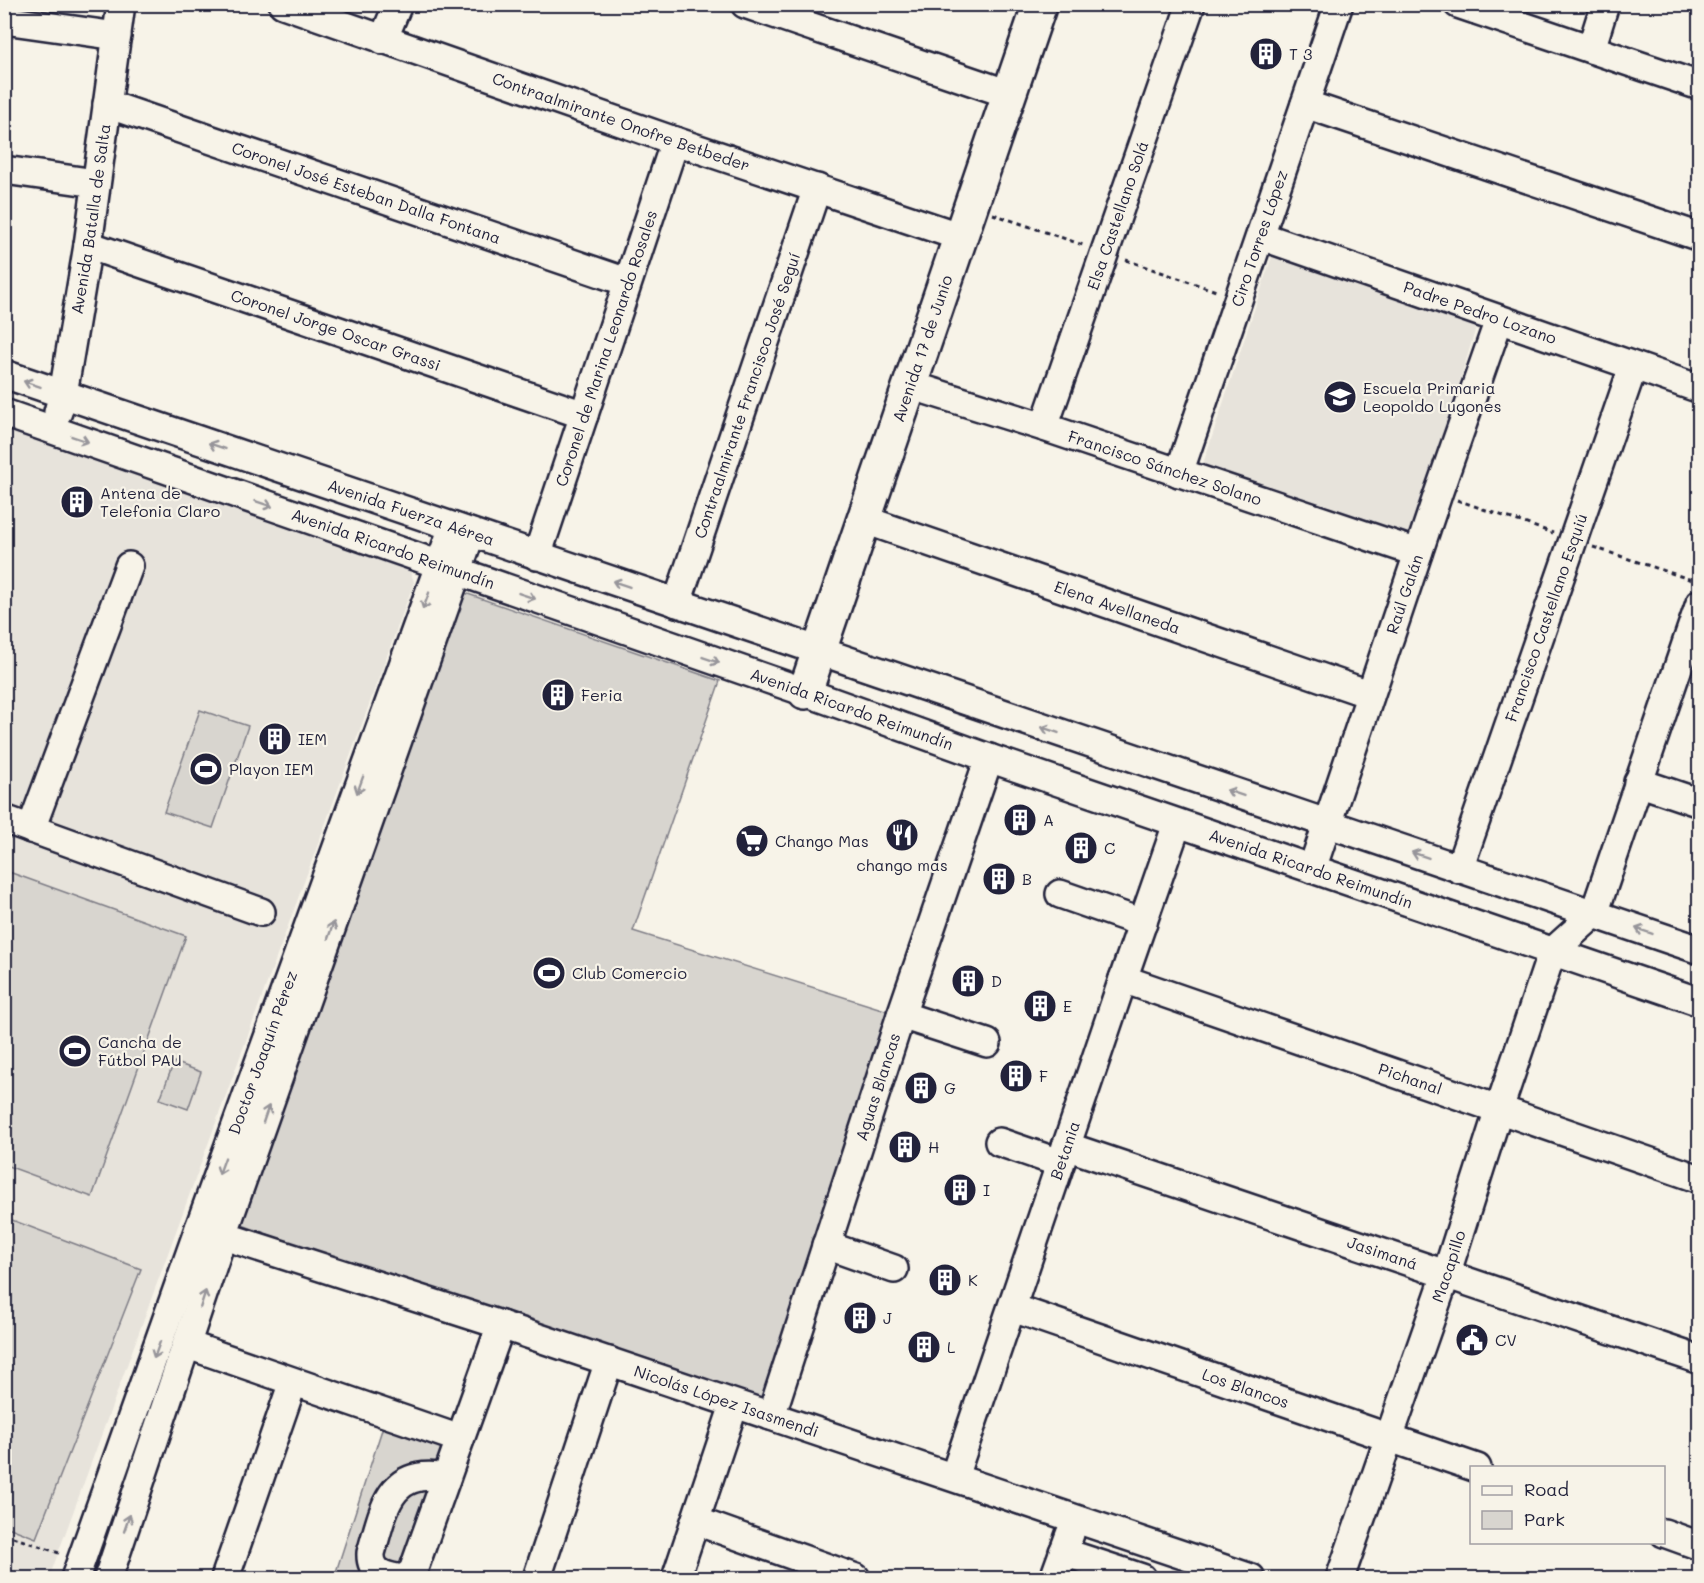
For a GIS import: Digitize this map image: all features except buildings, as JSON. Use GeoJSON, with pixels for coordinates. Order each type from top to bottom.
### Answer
{"type":"FeatureCollection","features":[{"type":"Feature","properties":{"kind":"main road","name":"Avenida 17 de Junio"},"geometry":{"type":"LineString","coordinates":[[805,692],[1040,4]]}},
{"type":"Feature","properties":{"kind":"street","name":"Avenida Batalla de Salta"},"geometry":{"type":"LineString","coordinates":[[52,430],[63,394],[88,245],[121,4]]}},
{"type":"Feature","properties":{"kind":"street","name":"Contraalmirante Onofre Betbeder"},"geometry":{"type":"LineString","coordinates":[[283,4],[675,141],[961,237]]}},
{"type":"Feature","properties":{"kind":"street"},"geometry":{"type":"LineString","coordinates":[[383,40],[398,4]]}},
{"type":"Feature","properties":{"kind":"street"},"geometry":{"type":"LineString","coordinates":[[745,4],[1010,94]]}},
{"type":"Feature","properties":{"kind":"street","name":"Elsa Castellano Solá"},"geometry":{"type":"LineString","coordinates":[[1044,427],[1191,4]]}},
{"type":"Feature","properties":{"kind":"street","name":"Ciro Torres López"},"geometry":{"type":"LineString","coordinates":[[1179,473],[1339,4]]}},
{"type":"Feature","properties":{"kind":"street"},"geometry":{"type":"LineString","coordinates":[[1458,4],[1700,86]]}},
{"type":"Feature","properties":{"kind":"street"},"geometry":{"type":"LineString","coordinates":[[1591,49],[1605,4]]}},
{"type":"Feature","properties":{"kind":"street"},"geometry":{"type":"LineString","coordinates":[[4,20],[117,36]]}},
{"type":"Feature","properties":{"kind":"street","name":"Coronel José Esteban Dalla Fontana"},"geometry":{"type":"LineString","coordinates":[[107,104],[627,282]]}},
{"type":"Feature","properties":{"kind":"street"},"geometry":{"type":"LineString","coordinates":[[1305,104],[1700,237]]}},
{"type":"Feature","properties":{"kind":"street","name":"Coronel de Marina Leonardo Rosales"},"geometry":{"type":"LineString","coordinates":[[537,556],[675,141]]}},
{"type":"Feature","properties":{"kind":"street"},"geometry":{"type":"LineString","coordinates":[[4,170],[96,183]]}},
{"type":"Feature","properties":{"kind":"street","name":"Contraalmirante Francisco José Seguí"},"geometry":{"type":"LineString","coordinates":[[677,603],[817,189]]}},
{"type":"Feature","properties":{"kind":"street","name":"Padre Pedro Lozano"},"geometry":{"type":"LineString","coordinates":[[1261,236],[1700,389]]}},
{"type":"Feature","properties":{"kind":"street","name":"Coronel Jorge Oscar Grassi"},"geometry":{"type":"LineString","coordinates":[[88,245],[584,416]]}},
{"type":"Feature","properties":{"kind":"street","name":"Raúl Galán"},"geometry":{"type":"LineString","coordinates":[[1312,869],[1369,694],[1499,320]]}},
{"type":"Feature","properties":{"kind":"street","name":"Francisco Castellano Esquiú"},"geometry":{"type":"LineString","coordinates":[[1459,869],[1633,367]]}},
{"type":"Feature","properties":{"kind":"street","name":"Avenida Fuerza Aérea"},"geometry":{"type":"LineString","coordinates":[[4,374],[819,651]]}},
{"type":"Feature","properties":{"kind":"street","name":"Francisco Sánchez Solano"},"geometry":{"type":"LineString","coordinates":[[910,385],[1044,427],[1418,553]]}},
{"type":"Feature","properties":{"kind":"street","name":"Avenida Ricardo Reimundín"},"geometry":{"type":"LineString","coordinates":[[4,413],[1178,824],[1700,1002]]}},
{"type":"Feature","properties":{"kind":"street","name":"Elena Avellaneda"},"geometry":{"type":"LineString","coordinates":[[865,520],[1369,694]]}},
{"type":"Feature","properties":{"kind":"street","name":"Doctor Joaquín Pérez"},"geometry":{"type":"LineString","coordinates":[[78,1570],[211,1231],[462,530]]}},
{"type":"Feature","properties":{"kind":"street"},"geometry":{"type":"LineString","coordinates":[[31,828],[129,566]]}},
{"type":"Feature","properties":{"kind":"street"},"geometry":{"type":"LineString","coordinates":[[1552,952],[1594,914],[1638,782],[1691,656],[1700,603]]}},
{"type":"Feature","properties":{"kind":"street"},"geometry":{"type":"LineString","coordinates":[[819,651],[1700,950]]}},
{"type":"Feature","properties":{"kind":"street","name":"Aguas Blancas"},"geometry":{"type":"LineString","coordinates":[[771,1416],[901,1015],[989,758]]}},
{"type":"Feature","properties":{"kind":"street"},"geometry":{"type":"LineString","coordinates":[[1638,782],[1700,803]]}},
{"type":"Feature","properties":{"kind":"street"},"geometry":{"type":"LineString","coordinates":[[4,819],[261,912]]}},
{"type":"Feature","properties":{"kind":"street","name":"Betania"},"geometry":{"type":"LineString","coordinates":[[954,1477],[1178,824]]}},
{"type":"Feature","properties":{"kind":"street"},"geometry":{"type":"LineString","coordinates":[[1060,894],[1143,923]]}},
{"type":"Feature","properties":{"kind":"street","name":"Macapillo"},"geometry":{"type":"LineString","coordinates":[[1340,1578],[1446,1275],[1552,952]]}},
{"type":"Feature","properties":{"kind":"street","name":"Pichanal"},"geometry":{"type":"LineString","coordinates":[[1123,979],[1700,1179]]}},
{"type":"Feature","properties":{"kind":"street"},"geometry":{"type":"LineString","coordinates":[[901,1015],[987,1043]]}},
{"type":"Feature","properties":{"kind":"street","name":"Jasimaná"},"geometry":{"type":"LineString","coordinates":[[999,1142],[1063,1155],[1446,1275],[1700,1360]]}},
{"type":"Feature","properties":{"kind":"street","name":"Doctor Joaquín Pérez"},"geometry":{"type":"LineString","coordinates":[[108,1578],[188,1346],[211,1231]]}},
{"type":"Feature","properties":{"kind":"street","name":"Nicolás López Isasmendi"},"geometry":{"type":"LineString","coordinates":[[211,1231],[501,1324],[734,1405],[954,1477],[1075,1520],[1178,1567],[1251,1578]]}},
{"type":"Feature","properties":{"kind":"street"},"geometry":{"type":"LineString","coordinates":[[826,1245],[894,1269]]}},
{"type":"Feature","properties":{"kind":"street","name":"Los Blancos"},"geometry":{"type":"LineString","coordinates":[[1013,1308],[1474,1466]]}},
{"type":"Feature","properties":{"kind":"street"},"geometry":{"type":"LineString","coordinates":[[405,1578],[413,1571],[501,1324]]}},
{"type":"Feature","properties":{"kind":"street"},"geometry":{"type":"LineString","coordinates":[[188,1346],[460,1440]]}},
{"type":"Feature","properties":{"kind":"street"},"geometry":{"type":"LineString","coordinates":[[537,1578],[609,1362]]}},
{"type":"Feature","properties":{"kind":"street"},"geometry":{"type":"LineString","coordinates":[[225,1578],[293,1382]]}},
{"type":"Feature","properties":{"kind":"street"},"geometry":{"type":"LineString","coordinates":[[676,1578],[734,1405]]}},
{"type":"Feature","properties":{"kind":"street"},"geometry":{"type":"LineString","coordinates":[[397,1578],[379,1574],[370,1561],[387,1501],[400,1484],[411,1479],[422,1476],[446,1478]]}},
{"type":"Feature","properties":{"kind":"street"},"geometry":{"type":"LineString","coordinates":[[1054,1578],[1075,1520]]}},
{"type":"Feature","properties":{"kind":"street"},"geometry":{"type":"LineString","coordinates":[[696,1521],[814,1572],[856,1578]]}},
{"type":"Feature","properties":{"kind":"street"},"geometry":{"type":"LineString","coordinates":[[1665,1533],[1700,1546]]}},
{"type":"Feature","properties":{"kind":"street"},"geometry":{"type":"LineString","coordinates":[[1063,1552],[1143,1578]]}},
{"type":"Feature","properties":{"kind":"path"},"geometry":{"type":"LineString","coordinates":[[4,1534],[78,1570]]}},
{"type":"Feature","properties":{"kind":"shaded area","name":"Escuela Primaria Leopoldo Lugones"},"geometry":{"type":"Polygon","coordinates":[[[1273,253],[1477,324],[1411,543],[1201,470],[1273,253]]]}},
{"type":"Feature","properties":{"kind":"shaded area"},"geometry":{"type":"Polygon","coordinates":[[[5,428],[406,558],[414,582],[49,1578],[5,1578],[5,428]]]}},
{"type":"Feature","properties":{"kind":"green space","name":"Club Comercio"},"geometry":{"type":"Polygon","coordinates":[[[465,593],[720,681],[633,931],[901,1015],[771,1416],[242,1225],[465,593]]]}},
{"type":"Feature","properties":{"kind":"green space","name":"Playon IEM"},"geometry":{"type":"Polygon","coordinates":[[[200,710],[248,726],[213,828],[164,812],[200,710]]]}},
{"type":"Feature","properties":{"kind":"green space","name":"Cancha de Fútbol PAU"},"geometry":{"type":"Polygon","coordinates":[[[9,872],[186,936],[92,1197],[5,1165],[4,884],[9,872]]]}},
{"type":"Feature","properties":{"kind":"green space"},"geometry":{"type":"Polygon","coordinates":[[[174,1062],[201,1072],[188,1109],[160,1099],[174,1062]]]}},
{"type":"Feature","properties":{"kind":"green space"},"geometry":{"type":"Polygon","coordinates":[[[4,1217],[141,1269],[36,1538],[5,1526],[4,1217]]]}},
{"type":"Feature","properties":{"kind":"green space"},"geometry":{"type":"Polygon","coordinates":[[[387,1414],[459,1443],[420,1578],[334,1578],[387,1414]]]}},
{"type":"Feature","properties":{"kind":"place","name":"T 3"},"geometry":{"type":"Point","coordinates":[1266,54]}},
{"type":"Feature","properties":{"kind":"place","name":"Escuela Primaria Leopoldo Lugones"},"geometry":{"type":"Point","coordinates":[1340,397]}},
{"type":"Feature","properties":{"kind":"place","name":"Antena de Telefonia Claro"},"geometry":{"type":"Point","coordinates":[77,502]}},
{"type":"Feature","properties":{"kind":"place","name":"Feria"},"geometry":{"type":"Point","coordinates":[558,695]}},
{"type":"Feature","properties":{"kind":"place","name":"IEM"},"geometry":{"type":"Point","coordinates":[275,739]}},
{"type":"Feature","properties":{"kind":"place","name":"Playon IEM"},"geometry":{"type":"Point","coordinates":[206,769]}},
{"type":"Feature","properties":{"kind":"place","name":"A"},"geometry":{"type":"Point","coordinates":[1020,820]}},
{"type":"Feature","properties":{"kind":"place","name":"chango mas"},"geometry":{"type":"Point","coordinates":[902,835]}},
{"type":"Feature","properties":{"kind":"place","name":"Chango Mas"},"geometry":{"type":"Point","coordinates":[752,841]}},
{"type":"Feature","properties":{"kind":"place","name":"C"},"geometry":{"type":"Point","coordinates":[1081,848]}},
{"type":"Feature","properties":{"kind":"place","name":"B"},"geometry":{"type":"Point","coordinates":[999,879]}},
{"type":"Feature","properties":{"kind":"place","name":"Club Comercio"},"geometry":{"type":"Point","coordinates":[549,973]}},
{"type":"Feature","properties":{"kind":"place","name":"D"},"geometry":{"type":"Point","coordinates":[968,981]}},
{"type":"Feature","properties":{"kind":"place","name":"E"},"geometry":{"type":"Point","coordinates":[1040,1006]}},
{"type":"Feature","properties":{"kind":"place","name":"Cancha de Fútbol PAU"},"geometry":{"type":"Point","coordinates":[75,1051]}},
{"type":"Feature","properties":{"kind":"place","name":"F"},"geometry":{"type":"Point","coordinates":[1016,1076]}},
{"type":"Feature","properties":{"kind":"place","name":"G"},"geometry":{"type":"Point","coordinates":[921,1088]}},
{"type":"Feature","properties":{"kind":"place","name":"H"},"geometry":{"type":"Point","coordinates":[905,1147]}},
{"type":"Feature","properties":{"kind":"place","name":"I"},"geometry":{"type":"Point","coordinates":[960,1190]}},
{"type":"Feature","properties":{"kind":"place","name":"K"},"geometry":{"type":"Point","coordinates":[945,1280]}},
{"type":"Feature","properties":{"kind":"place","name":"J"},"geometry":{"type":"Point","coordinates":[860,1318]}},
{"type":"Feature","properties":{"kind":"place","name":"CV"},"geometry":{"type":"Point","coordinates":[1472,1340]}},
{"type":"Feature","properties":{"kind":"place","name":"L"},"geometry":{"type":"Point","coordinates":[924,1347]}}]}
